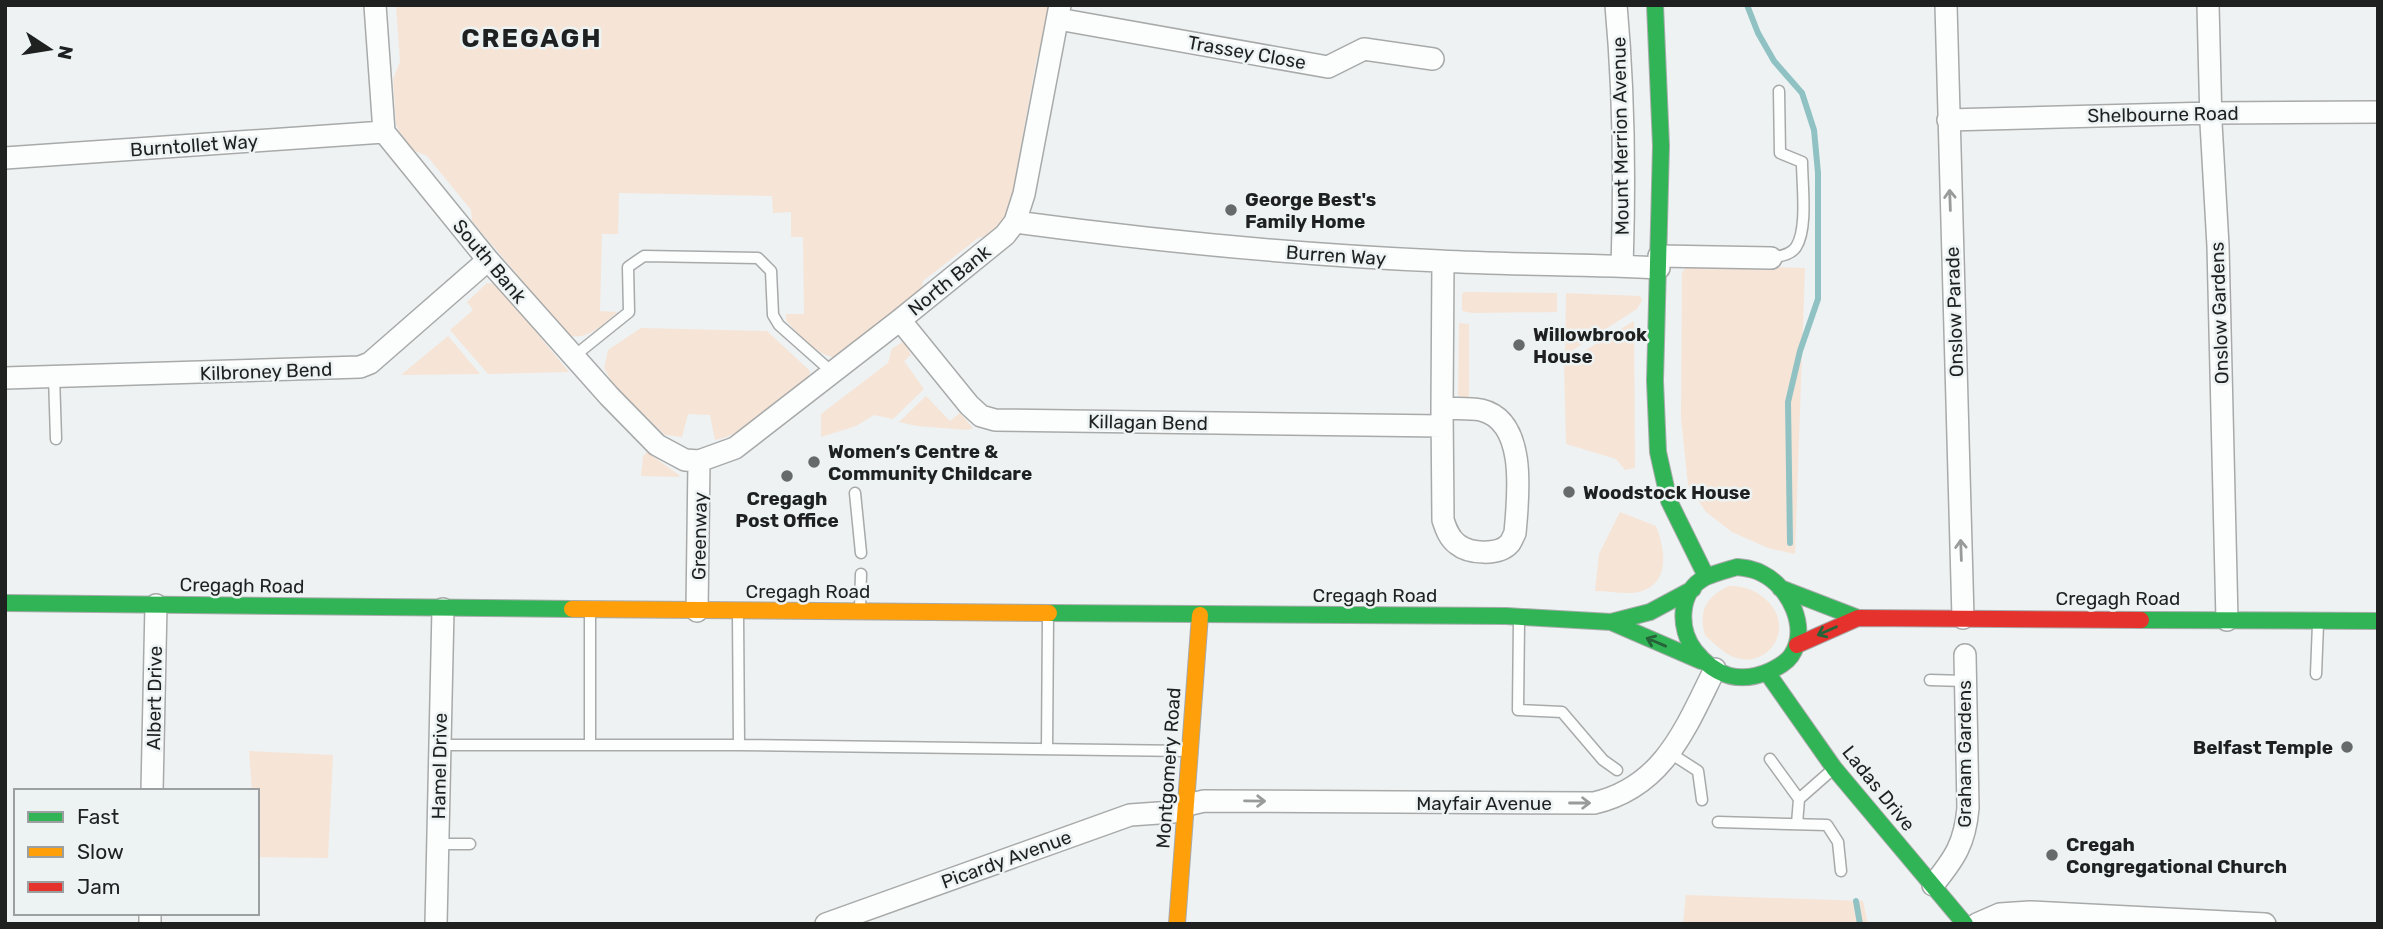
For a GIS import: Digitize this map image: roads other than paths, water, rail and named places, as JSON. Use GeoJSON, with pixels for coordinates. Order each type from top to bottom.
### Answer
{"type":"FeatureCollection","features":[{"type":"Feature","properties":{"kind":"street"},"geometry":{"type":"LineString","coordinates":[[375,5],[384,132]]}},
{"type":"Feature","properties":{"kind":"street","name":"Mount Merrion Avenue"},"geometry":{"type":"LineString","coordinates":[[1616,5],[1624,109],[1622,266]]}},
{"type":"Feature","properties":{"kind":"street","name":"Mount Merrion Avenue"},"geometry":{"type":"LineString","coordinates":[[1654,5],[1661,99],[1656,422],[1661,474],[1666,495],[1706,576]]}},
{"type":"Feature","properties":{"kind":"street","name":"Onslow Parade"},"geometry":{"type":"LineString","coordinates":[[1946,5],[1963,618]]}},
{"type":"Feature","properties":{"kind":"street","name":"Onslow Gardens"},"geometry":{"type":"LineString","coordinates":[[2208,5],[2227,620]]}},
{"type":"Feature","properties":{"kind":"street","name":"Trassey Close"},"geometry":{"type":"LineString","coordinates":[[1059,12],[1328,67],[1364,49],[1433,59]]}},
{"type":"Feature","properties":{"kind":"street","name":"North Bank"},"geometry":{"type":"LineString","coordinates":[[699,461],[735,448],[1005,235],[1015,222],[1024,194],[1059,12]]}},
{"type":"Feature","properties":{"kind":"street","name":"Shelbourne Road"},"geometry":{"type":"LineString","coordinates":[[1948,120],[2211,113],[2378,112]]}},
{"type":"Feature","properties":{"kind":"street","name":"Burntollet Way"},"geometry":{"type":"LineString","coordinates":[[5,158],[384,132]]}},
{"type":"Feature","properties":{"kind":"street","name":"South Bank"},"geometry":{"type":"LineString","coordinates":[[384,132],[488,260],[573,357],[657,445],[685,460],[699,461]]}},
{"type":"Feature","properties":{"kind":"street","name":"Burren Way"},"geometry":{"type":"LineString","coordinates":[[1015,222],[1105,234],[1443,262],[1622,266],[1659,262]]}},
{"type":"Feature","properties":{"kind":"street"},"geometry":{"type":"LineString","coordinates":[[1659,262],[1771,258]]}},
{"type":"Feature","properties":{"kind":"street","name":"Kilbroney Bend"},"geometry":{"type":"LineString","coordinates":[[5,378],[360,367],[370,363],[488,260]]}},
{"type":"Feature","properties":{"kind":"street"},"geometry":{"type":"LineString","coordinates":[[1442,417],[1443,262]]}},
{"type":"Feature","properties":{"kind":"street","name":"Killagan Bend"},"geometry":{"type":"LineString","coordinates":[[900,320],[970,405],[981,416],[995,421],[1442,417],[1482,410],[1497,418],[1509,431],[1516,449],[1515,533],[1509,545],[1497,551],[1468,551],[1457,544],[1448,533],[1443,520],[1442,417]]}},
{"type":"Feature","properties":{"kind":"street","name":"Greenway"},"geometry":{"type":"LineString","coordinates":[[697,611],[699,461]]}},
{"type":"Feature","properties":{"kind":"street"},"geometry":{"type":"LineString","coordinates":[[1721,569],[1754,569],[1780,588],[1792,603],[1797,615],[1797,645],[1792,656],[1768,674],[1740,678],[1730,677],[1708,665],[1690,649],[1682,623],[1684,605],[1693,589],[1706,576],[1721,569]]}},
{"type":"Feature","properties":{"kind":"street","name":"Cregagh Road"},"geometry":{"type":"LineString","coordinates":[[1780,588],[1858,618],[2378,621]]}},
{"type":"Feature","properties":{"kind":"street","name":"Cregagh Road"},"geometry":{"type":"LineString","coordinates":[[5,603],[1519,617],[1611,622],[1650,612],[1693,589]]}},
{"type":"Feature","properties":{"kind":"street","name":"Albert Drive"},"geometry":{"type":"LineString","coordinates":[[152,789],[156,605]]}},
{"type":"Feature","properties":{"kind":"street","name":"Hamel Drive"},"geometry":{"type":"LineString","coordinates":[[436,924],[443,608]]}},
{"type":"Feature","properties":{"kind":"street","name":"Montgomery Road"},"geometry":{"type":"LineString","coordinates":[[1177,924],[1200,615]]}},
{"type":"Feature","properties":{"kind":"street","name":"Cregagh Road"},"geometry":{"type":"LineString","coordinates":[[1797,645],[1858,618]]}},
{"type":"Feature","properties":{"kind":"street","name":"Cregagh Road"},"geometry":{"type":"LineString","coordinates":[[1611,622],[1708,665]]}},
{"type":"Feature","properties":{"kind":"street","name":"Graham Gardens"},"geometry":{"type":"LineString","coordinates":[[1933,885],[1957,854],[1966,831],[1968,808],[1965,655]]}},
{"type":"Feature","properties":{"kind":"street","name":"Mayfair Avenue"},"geometry":{"type":"LineString","coordinates":[[1187,805],[1204,801],[1594,803],[1613,799],[1630,791],[1670,753],[1708,665]]}},
{"type":"Feature","properties":{"kind":"street","name":"Ladas Drive"},"geometry":{"type":"LineString","coordinates":[[1768,674],[1834,768],[1965,924]]}},
{"type":"Feature","properties":{"kind":"street","name":"Picardy Avenue"},"geometry":{"type":"LineString","coordinates":[[827,924],[1130,815],[1173,812],[1187,805]]}},
{"type":"Feature","properties":{"kind":"street"},"geometry":{"type":"LineString","coordinates":[[1977,924],[2000,914],[2030,912],[2265,924]]}},
{"type":"Feature","properties":{"kind":"lane"},"geometry":{"type":"LineString","coordinates":[[1771,258],[1786,255],[1796,248],[1802,233],[1802,162],[1780,153],[1779,91]]}},
{"type":"Feature","properties":{"kind":"lane"},"geometry":{"type":"LineString","coordinates":[[573,357],[629,312],[628,267],[643,256],[758,258],[771,271],[773,314],[779,326],[832,372]]}},
{"type":"Feature","properties":{"kind":"lane"},"geometry":{"type":"LineString","coordinates":[[54,376],[56,439]]}},
{"type":"Feature","properties":{"kind":"lane"},"geometry":{"type":"LineString","coordinates":[[855,493],[861,553]]}},
{"type":"Feature","properties":{"kind":"lane"},"geometry":{"type":"LineString","coordinates":[[860,612],[861,574]]}},
{"type":"Feature","properties":{"kind":"lane"},"geometry":{"type":"LineString","coordinates":[[590,610],[590,745]]}},
{"type":"Feature","properties":{"kind":"lane"},"geometry":{"type":"LineString","coordinates":[[737,611],[738,745]]}},
{"type":"Feature","properties":{"kind":"lane"},"geometry":{"type":"LineString","coordinates":[[1047,749],[1048,613]]}},
{"type":"Feature","properties":{"kind":"lane"},"geometry":{"type":"LineString","coordinates":[[1519,617],[1518,710],[1562,712],[1604,760],[1617,770]]}},
{"type":"Feature","properties":{"kind":"lane"},"geometry":{"type":"LineString","coordinates":[[2316,674],[2318,621]]}},
{"type":"Feature","properties":{"kind":"lane"},"geometry":{"type":"LineString","coordinates":[[1930,680],[1965,681]]}},
{"type":"Feature","properties":{"kind":"lane"},"geometry":{"type":"LineString","coordinates":[[439,745],[738,745],[1190,751]]}},
{"type":"Feature","properties":{"kind":"lane"},"geometry":{"type":"LineString","coordinates":[[1670,753],[1698,771],[1702,800]]}},
{"type":"Feature","properties":{"kind":"lane"},"geometry":{"type":"LineString","coordinates":[[1770,759],[1799,799],[1797,824]]}},
{"type":"Feature","properties":{"kind":"lane"},"geometry":{"type":"LineString","coordinates":[[1799,799],[1834,768]]}},
{"type":"Feature","properties":{"kind":"lane"},"geometry":{"type":"LineString","coordinates":[[1718,822],[1827,825],[1838,842],[1841,872]]}},
{"type":"Feature","properties":{"kind":"lane"},"geometry":{"type":"LineString","coordinates":[[439,844],[470,844]]}},
{"type":"Feature","properties":{"kind":"waterway"},"geometry":{"type":"LineString","coordinates":[[1747,5],[1758,33],[1774,61],[1802,93],[1814,130],[1818,173],[1818,299],[1800,351],[1788,402],[1790,543]]}},
{"type":"Feature","properties":{"kind":"waterway"},"geometry":{"type":"LineString","coordinates":[[1856,901],[1860,924]]}},
{"type":"Feature","properties":{"kind":"place","name":"George Best's Family Home"},"geometry":{"type":"Point","coordinates":[1231,210]}},
{"type":"Feature","properties":{"kind":"place","name":"Willowbrook House"},"geometry":{"type":"Point","coordinates":[1519,345]}},
{"type":"Feature","properties":{"kind":"place","name":"Women’s Centre & Community Childcare"},"geometry":{"type":"Point","coordinates":[814,462]}},
{"type":"Feature","properties":{"kind":"place","name":"Cregagh Post Office"},"geometry":{"type":"Point","coordinates":[787,476]}},
{"type":"Feature","properties":{"kind":"place","name":"Woodstock House"},"geometry":{"type":"Point","coordinates":[1569,492]}},
{"type":"Feature","properties":{"kind":"place","name":"Belfast Temple"},"geometry":{"type":"Point","coordinates":[2347,747]}},
{"type":"Feature","properties":{"kind":"place","name":"Cregah Congregational Church"},"geometry":{"type":"Point","coordinates":[2052,855]}},
{"type":"Feature","properties":{"kind":"district","name":"CREGAGH"},"geometry":{"type":"Point","coordinates":[532,38]}}]}
